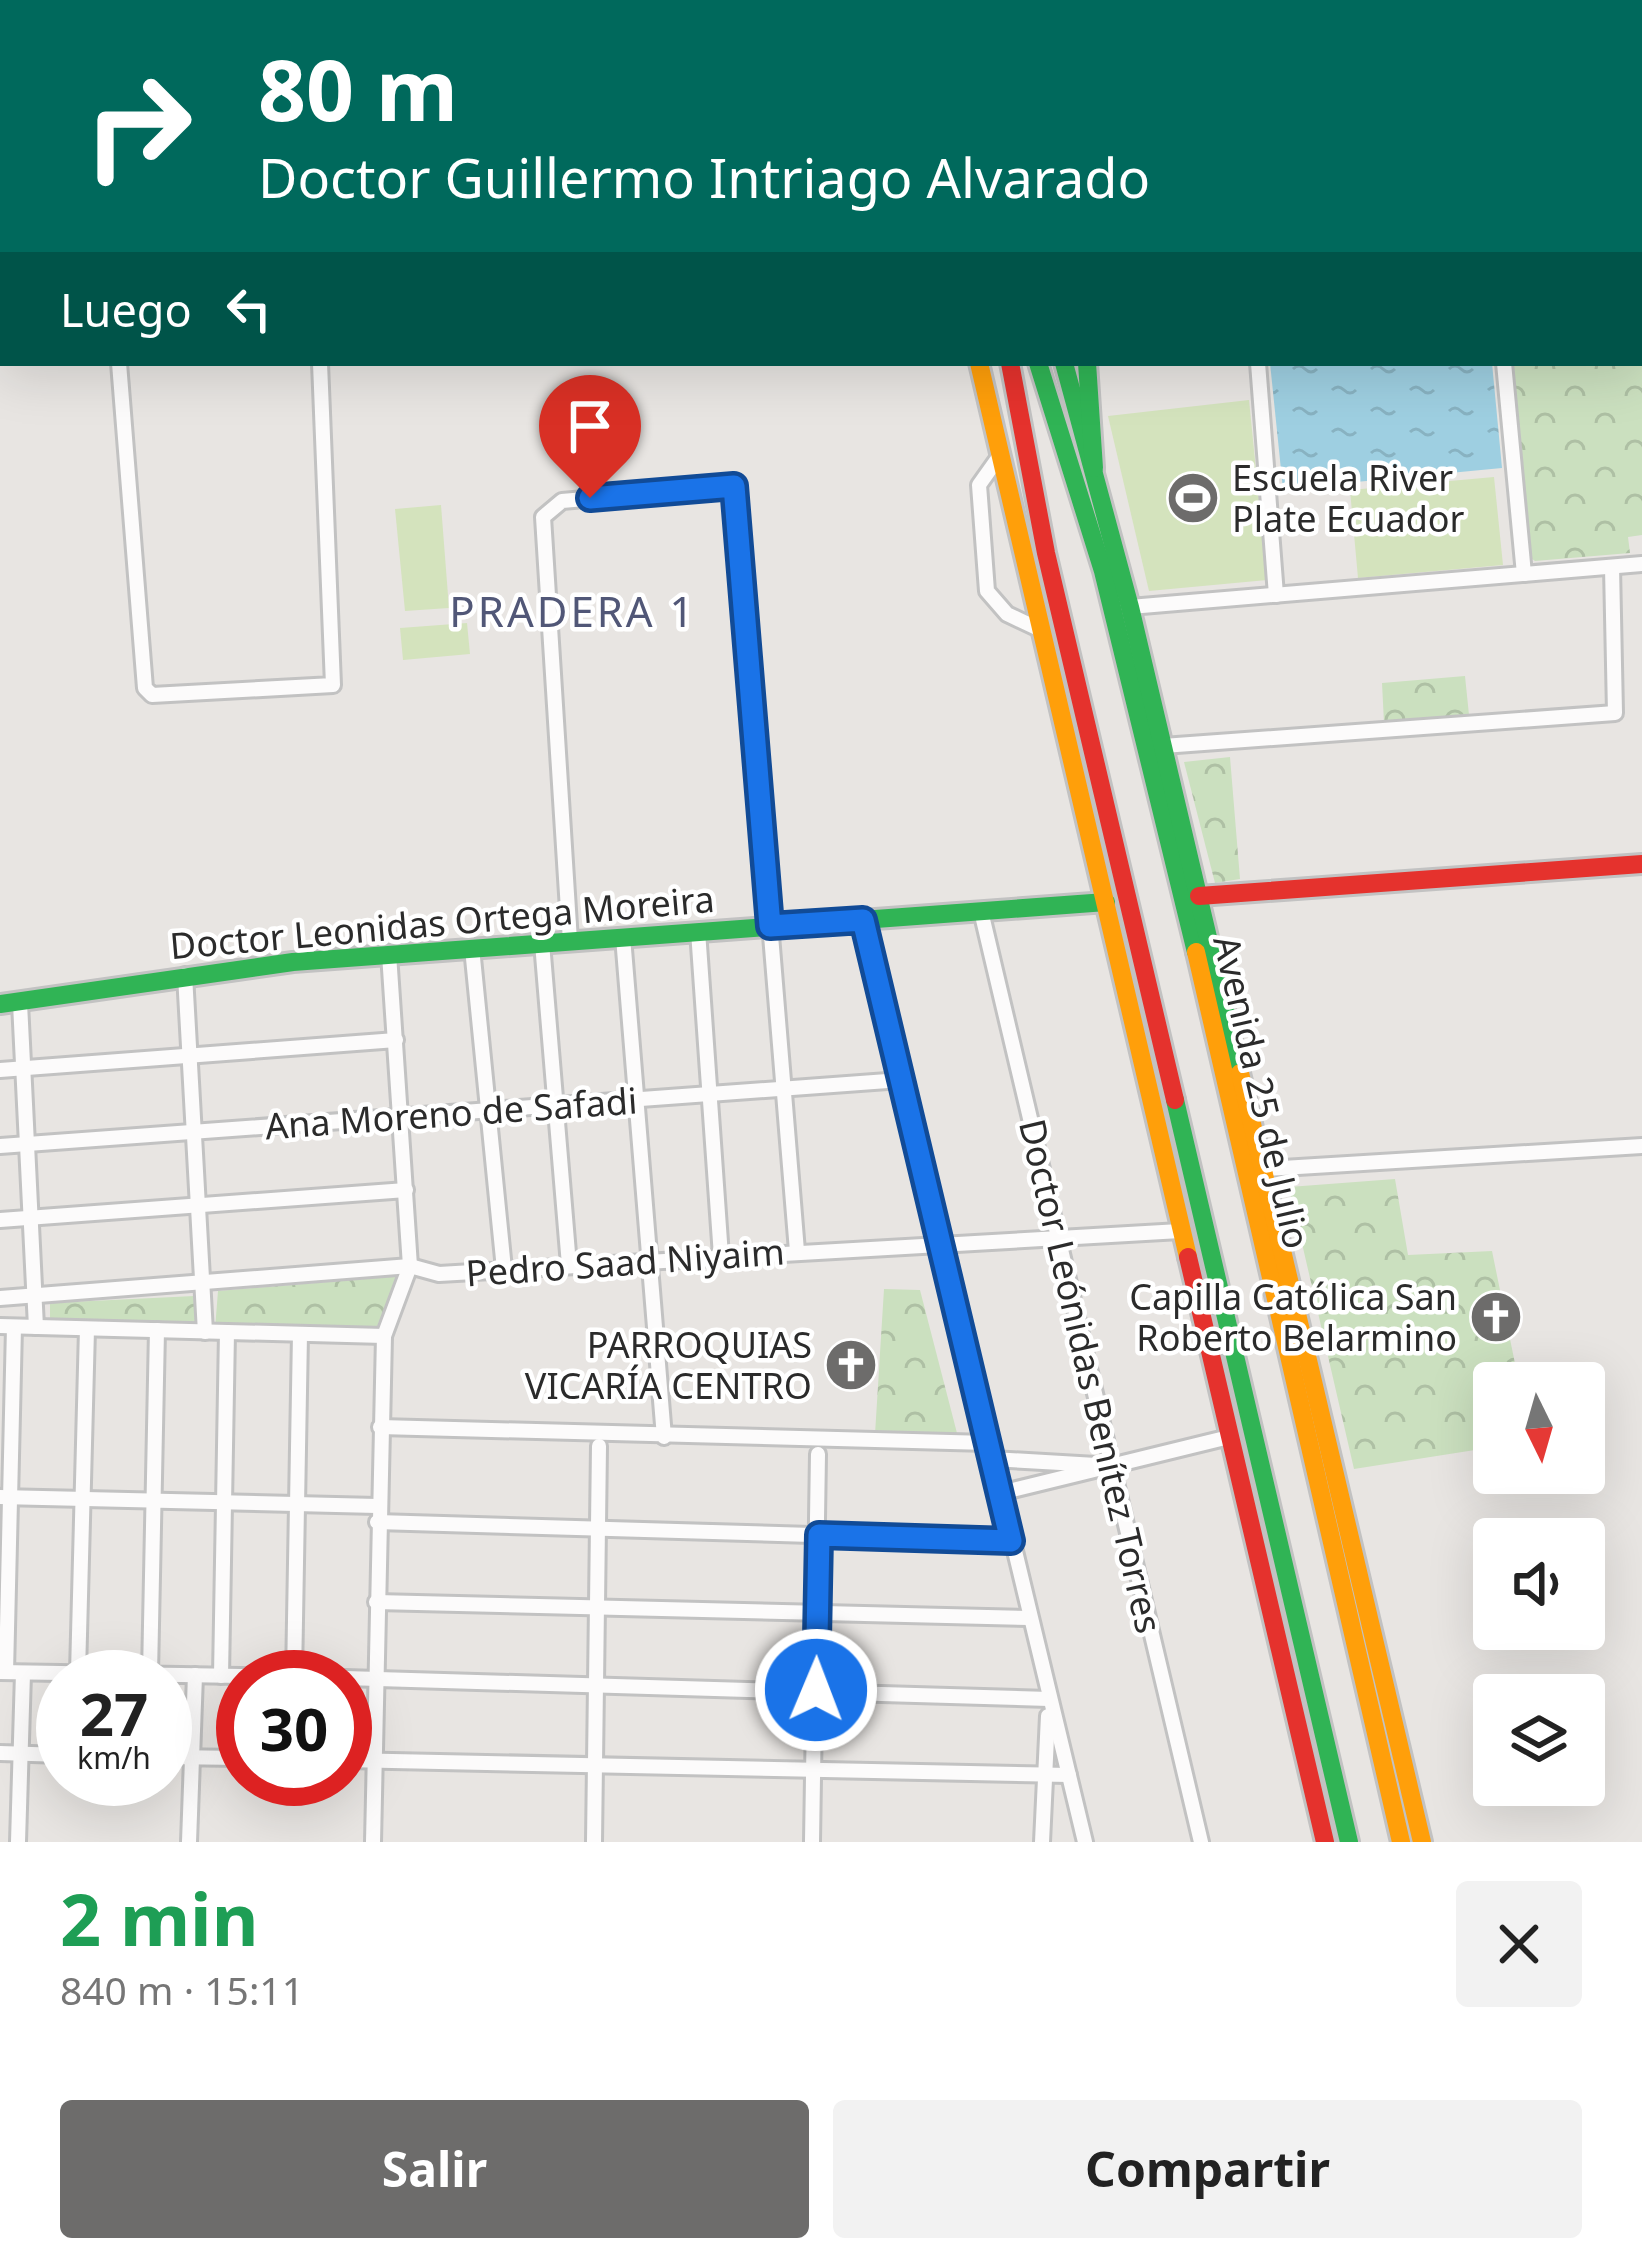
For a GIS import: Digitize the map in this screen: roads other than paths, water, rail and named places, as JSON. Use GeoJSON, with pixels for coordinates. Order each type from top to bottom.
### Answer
{"type":"FeatureCollection","features":[{"type":"Feature","properties":{"kind":"main road"},"geometry":{"type":"LineString","coordinates":[[981,366],[1324,1842]]}},
{"type":"Feature","properties":{"kind":"main road"},"geometry":{"type":"LineString","coordinates":[[1011,366],[1046,553],[1349,1842]]}},
{"type":"Feature","properties":{"kind":"main road","name":"Avenida 25 de Julio"},"geometry":{"type":"LineString","coordinates":[[1039,366],[1102,572],[1401,1842]]}},
{"type":"Feature","properties":{"kind":"main road","name":"Avenida 25 de Julio"},"geometry":{"type":"LineString","coordinates":[[1065,366],[1130,607],[1422,1842]]}},
{"type":"Feature","properties":{"kind":"main road"},"geometry":{"type":"LineString","coordinates":[[1086,368],[1102,572]]}},
{"type":"Feature","properties":{"kind":"main road"},"geometry":{"type":"LineString","coordinates":[[1001,454],[1046,553]]}},
{"type":"Feature","properties":{"kind":"main road"},"geometry":{"type":"LineString","coordinates":[[1198,896],[1642,864]]}},
{"type":"Feature","properties":{"kind":"main road","name":"Doctor Leonidas Ortega Moreira"},"geometry":{"type":"LineString","coordinates":[[10,1004],[101,994],[185,975],[389,954],[1106,902]]}},
{"type":"Feature","properties":{"kind":"main road"},"geometry":{"type":"LineString","coordinates":[[1146,1072],[1154,1008]]}},
{"type":"Feature","properties":{"kind":"main road"},"geometry":{"type":"LineString","coordinates":[[1254,1208],[1295,1296]]}},
{"type":"Feature","properties":{"kind":"main road"},"geometry":{"type":"LineString","coordinates":[[1188,1264],[1232,1349]]}},
{"type":"Feature","properties":{"kind":"main road"},"geometry":{"type":"LineString","coordinates":[[1357,1658],[1366,1604]]}},
{"type":"Feature","properties":{"kind":"main road"},"geometry":{"type":"LineString","coordinates":[[1290,1697],[1298,1628]]}},
{"type":"Feature","properties":{"kind":"street"},"geometry":{"type":"LineString","coordinates":[[119,366],[145,688],[152,694],[333,685],[320,366]]}},
{"type":"Feature","properties":{"kind":"street"},"geometry":{"type":"LineString","coordinates":[[1258,366],[1276,595]]}},
{"type":"Feature","properties":{"kind":"street"},"geometry":{"type":"LineString","coordinates":[[1504,366],[1524,574]]}},
{"type":"Feature","properties":{"kind":"street"},"geometry":{"type":"LineString","coordinates":[[1001,454],[980,484],[986,591],[1006,614],[1042,632]]}},
{"type":"Feature","properties":{"kind":"street"},"geometry":{"type":"LineString","coordinates":[[570,941],[542,523],[551,506],[562,501],[734,486],[796,1251]]}},
{"type":"Feature","properties":{"kind":"street"},"geometry":{"type":"LineString","coordinates":[[1130,607],[1642,564]]}},
{"type":"Feature","properties":{"kind":"street"},"geometry":{"type":"LineString","coordinates":[[1163,746],[1618,711],[1612,567]]}},
{"type":"Feature","properties":{"kind":"street","name":"Doctor Leónidas Benítez Torres"},"geometry":{"type":"LineString","coordinates":[[981,911],[1201,1842]]}},
{"type":"Feature","properties":{"kind":"street"},"geometry":{"type":"LineString","coordinates":[[863,920],[1084,1842]]}},
{"type":"Feature","properties":{"kind":"street"},"geometry":{"type":"LineString","coordinates":[[698,931],[722,1256]]}},
{"type":"Feature","properties":{"kind":"street"},"geometry":{"type":"LineString","coordinates":[[623,937],[664,1437]]}},
{"type":"Feature","properties":{"kind":"street"},"geometry":{"type":"LineString","coordinates":[[542,943],[569,1265]]}},
{"type":"Feature","properties":{"kind":"street"},"geometry":{"type":"LineString","coordinates":[[472,948],[504,1269]]}},
{"type":"Feature","properties":{"kind":"street"},"geometry":{"type":"LineString","coordinates":[[373,1842],[384,1336],[410,1266],[389,954]]}},
{"type":"Feature","properties":{"kind":"street"},"geometry":{"type":"LineString","coordinates":[[185,975],[205,1332]]}},
{"type":"Feature","properties":{"kind":"street"},"geometry":{"type":"LineString","coordinates":[[10,1004],[23,1068],[36,1327]]}},
{"type":"Feature","properties":{"kind":"street"},"geometry":{"type":"LineString","coordinates":[[0,1070],[396,1040]]}},
{"type":"Feature","properties":{"kind":"street","name":"Ana Moreno de Safadi"},"geometry":{"type":"LineString","coordinates":[[0,1146],[901,1080]]}},
{"type":"Feature","properties":{"kind":"street"},"geometry":{"type":"LineString","coordinates":[[1265,1169],[1642,1145]]}},
{"type":"Feature","properties":{"kind":"street"},"geometry":{"type":"LineString","coordinates":[[0,1220],[406,1190]]}},
{"type":"Feature","properties":{"kind":"street","name":"Pedro Saad Niyaim"},"geometry":{"type":"LineString","coordinates":[[0,1298],[410,1266],[439,1274],[1180,1231]]}},
{"type":"Feature","properties":{"kind":"street"},"geometry":{"type":"LineString","coordinates":[[18,1842],[21,1754],[10,1672],[7,1326],[384,1336]]}},
{"type":"Feature","properties":{"kind":"street"},"geometry":{"type":"LineString","coordinates":[[79,1650],[87,1329]]}},
{"type":"Feature","properties":{"kind":"street"},"geometry":{"type":"LineString","coordinates":[[151,1650],[157,1330]]}},
{"type":"Feature","properties":{"kind":"street"},"geometry":{"type":"LineString","coordinates":[[221,1650],[227,1332]]}},
{"type":"Feature","properties":{"kind":"street"},"geometry":{"type":"LineString","coordinates":[[299,1650],[300,1334]]}},
{"type":"Feature","properties":{"kind":"street"},"geometry":{"type":"LineString","coordinates":[[380,1427],[990,1451],[1113,1466]]}},
{"type":"Feature","properties":{"kind":"street"},"geometry":{"type":"LineString","coordinates":[[1000,1493],[1229,1437]]}},
{"type":"Feature","properties":{"kind":"street"},"geometry":{"type":"LineString","coordinates":[[594,1842],[599,1446]]}},
{"type":"Feature","properties":{"kind":"street"},"geometry":{"type":"LineString","coordinates":[[812,1842],[818,1454]]}},
{"type":"Feature","properties":{"kind":"street"},"geometry":{"type":"LineString","coordinates":[[6,1497],[296,1504],[599,1529],[1011,1541]]}},
{"type":"Feature","properties":{"kind":"street"},"geometry":{"type":"LineString","coordinates":[[376,1602],[1030,1618]]}},
{"type":"Feature","properties":{"kind":"street"},"geometry":{"type":"LineString","coordinates":[[192,1675],[216,1676]]}},
{"type":"Feature","properties":{"kind":"street"},"geometry":{"type":"LineString","coordinates":[[195,1675],[192,1757],[216,1757]]}},
{"type":"Feature","properties":{"kind":"street"},"geometry":{"type":"LineString","coordinates":[[375,1678],[1048,1699]]}},
{"type":"Feature","properties":{"kind":"street"},"geometry":{"type":"LineString","coordinates":[[1042,1842],[1048,1699]]}},
{"type":"Feature","properties":{"kind":"street"},"geometry":{"type":"LineString","coordinates":[[0,1754],[36,1754]]}},
{"type":"Feature","properties":{"kind":"street"},"geometry":{"type":"LineString","coordinates":[[374,1761],[1069,1774]]}},
{"type":"Feature","properties":{"kind":"street"},"geometry":{"type":"LineString","coordinates":[[189,1842],[190,1806]]}},
{"type":"Feature","properties":{"kind":"water"},"geometry":{"type":"Polygon","coordinates":[[[1270,366],[1492,366],[1502,468],[1283,489],[1270,366]]]}},
{"type":"Feature","properties":{"kind":"place","name":"Escuela River Plate Ecuador"},"geometry":{"type":"Point","coordinates":[1193,498]}},
{"type":"Feature","properties":{"kind":"place","name":"Capilla Católica San Roberto Belarmino"},"geometry":{"type":"Point","coordinates":[1496,1317]}},
{"type":"Feature","properties":{"kind":"place","name":"PARROQUIAS VICARÍA CENTRO"},"geometry":{"type":"Point","coordinates":[851,1365]}},
{"type":"Feature","properties":{"kind":"district","name":"PRADERA 1"},"geometry":{"type":"Point","coordinates":[573,610]}}]}
